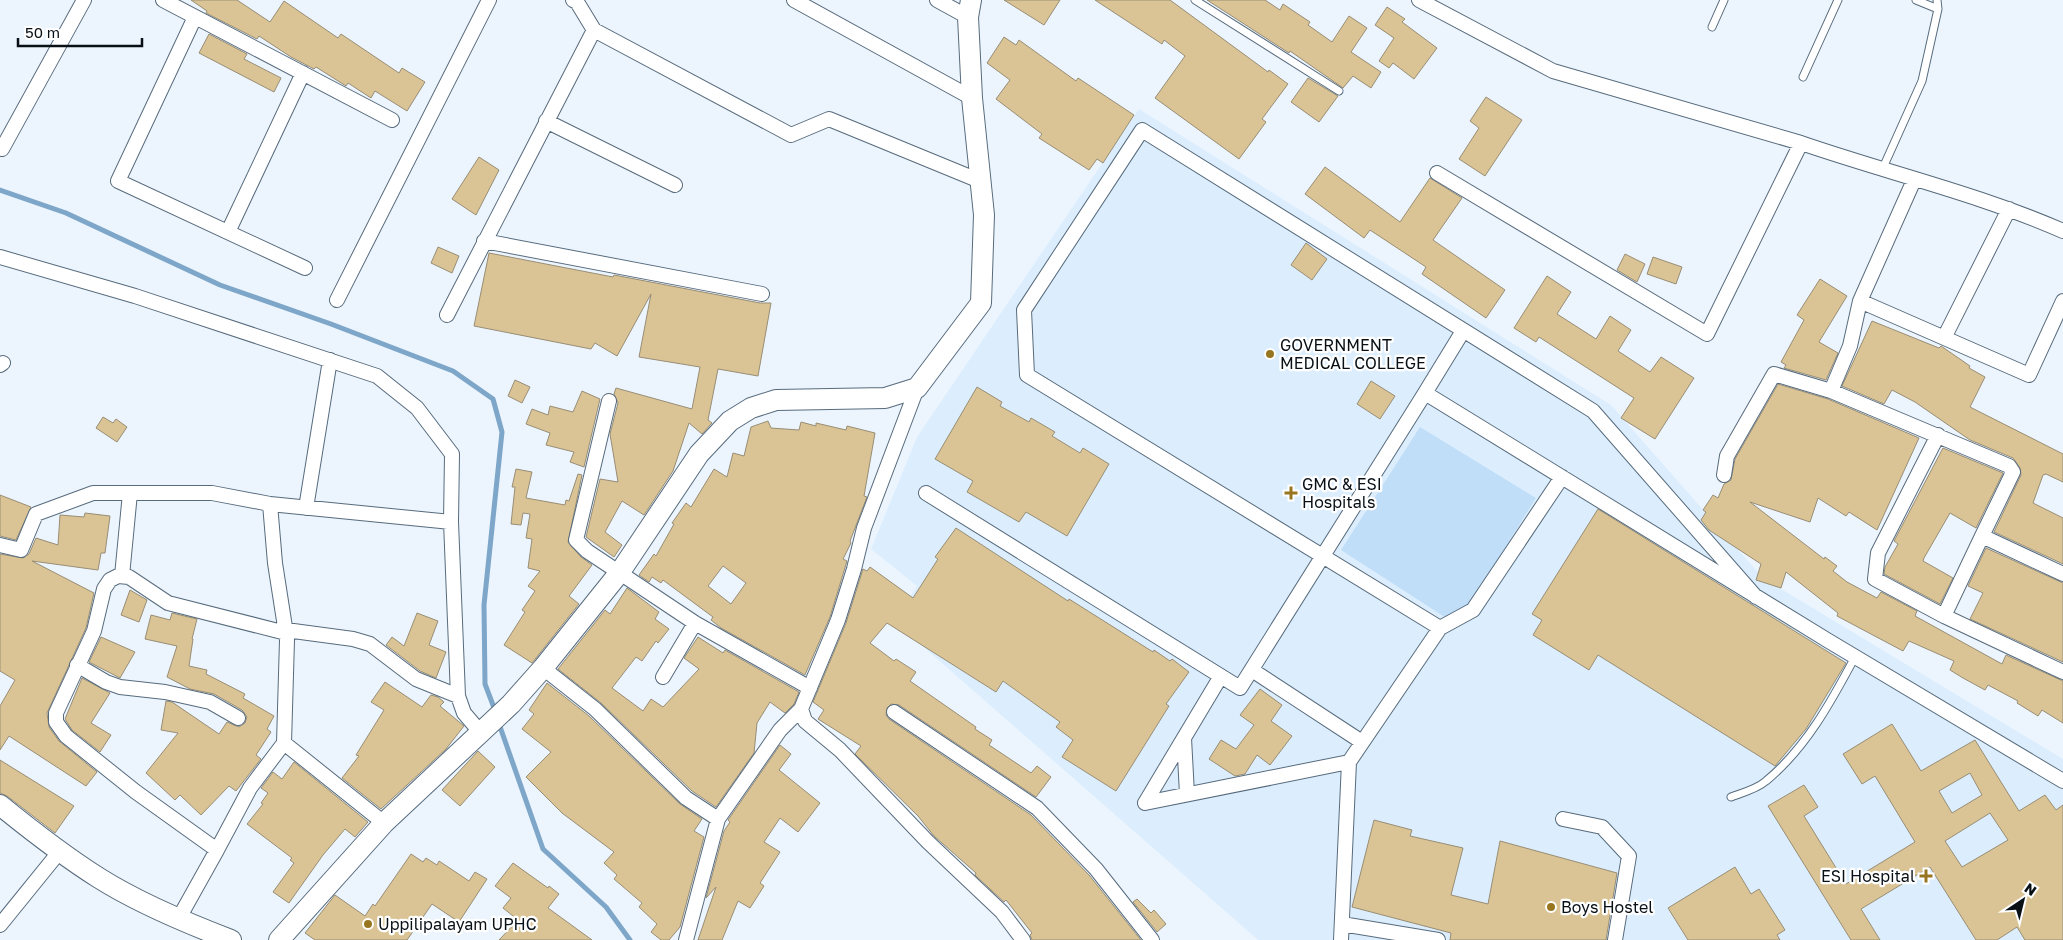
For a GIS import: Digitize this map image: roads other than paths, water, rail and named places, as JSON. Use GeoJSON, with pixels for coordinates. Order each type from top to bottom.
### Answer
{"type":"FeatureCollection","features":[{"type":"Feature","properties":{"kind":"street"},"geometry":{"type":"LineString","coordinates":[[2,149],[84,0]]}},
{"type":"Feature","properties":{"kind":"street"},"geometry":{"type":"LineString","coordinates":[[163,0],[392,120]]}},
{"type":"Feature","properties":{"kind":"street"},"geometry":{"type":"LineString","coordinates":[[337,300],[489,0]]}},
{"type":"Feature","properties":{"kind":"street"},"geometry":{"type":"LineString","coordinates":[[794,0],[972,98]]}},
{"type":"Feature","properties":{"kind":"street"},"geometry":{"type":"LineString","coordinates":[[686,940],[718,819],[780,730],[801,709],[838,620],[854,569],[864,528],[917,388],[981,303],[984,215],[972,98],[969,9],[937,0]]}},
{"type":"Feature","properties":{"kind":"street"},"geometry":{"type":"LineString","coordinates":[[1419,0],[1553,71],[1801,143],[2009,209],[2063,231]]}},
{"type":"Feature","properties":{"kind":"street"},"geometry":{"type":"LineString","coordinates":[[576,1],[594,30],[791,135],[829,119],[980,182]]}},
{"type":"Feature","properties":{"kind":"street"},"geometry":{"type":"LineString","coordinates":[[195,17],[118,181],[305,268]]}},
{"type":"Feature","properties":{"kind":"street"},"geometry":{"type":"LineString","coordinates":[[447,315],[594,30]]}},
{"type":"Feature","properties":{"kind":"street"},"geometry":{"type":"LineString","coordinates":[[228,232],[303,73]]}},
{"type":"Feature","properties":{"kind":"street"},"geometry":{"type":"LineString","coordinates":[[546,121],[675,185]]}},
{"type":"Feature","properties":{"kind":"street"},"geometry":{"type":"LineString","coordinates":[[1440,628],[1027,375],[1024,310],[1142,130],[1593,411],[1756,597]]}},
{"type":"Feature","properties":{"kind":"street"},"geometry":{"type":"LineString","coordinates":[[1437,173],[1706,334],[1801,143]]}},
{"type":"Feature","properties":{"kind":"street"},"geometry":{"type":"LineString","coordinates":[[1831,391],[1850,346],[1860,301],[1914,180]]}},
{"type":"Feature","properties":{"kind":"street"},"geometry":{"type":"LineString","coordinates":[[1946,336],[2009,209]]}},
{"type":"Feature","properties":{"kind":"street"},"geometry":{"type":"LineString","coordinates":[[484,242],[762,294]]}},
{"type":"Feature","properties":{"kind":"street"},"geometry":{"type":"LineString","coordinates":[[0,257],[135,296],[377,376],[418,408],[452,454],[451,522],[458,696],[464,713],[486,728]]}},
{"type":"Feature","properties":{"kind":"street"},"geometry":{"type":"LineString","coordinates":[[1860,301],[1946,336],[2029,375],[2063,301]]}},
{"type":"Feature","properties":{"kind":"street"},"geometry":{"type":"LineString","coordinates":[[926,492],[1240,688],[1463,331]]}},
{"type":"Feature","properties":{"kind":"street"},"geometry":{"type":"LineString","coordinates":[[306,508],[330,360]]}},
{"type":"Feature","properties":{"kind":"street"},"geometry":{"type":"LineString","coordinates":[[1724,475],[1727,456],[1774,374],[1831,391],[2009,466],[2013,472],[1944,616]]}},
{"type":"Feature","properties":{"kind":"street"},"geometry":{"type":"LineString","coordinates":[[279,940],[384,823],[486,728],[543,668],[620,572],[699,454],[730,421],[751,408],[776,400],[886,398],[917,388]]}},
{"type":"Feature","properties":{"kind":"street"},"geometry":{"type":"LineString","coordinates":[[1425,393],[1855,658],[2063,782]]}},
{"type":"Feature","properties":{"kind":"street"},"geometry":{"type":"LineString","coordinates":[[609,400],[576,540],[587,551],[696,623],[810,688]]}},
{"type":"Feature","properties":{"kind":"street"},"geometry":{"type":"LineString","coordinates":[[1938,436],[1878,553],[1875,579],[1944,616],[2063,672]]}},
{"type":"Feature","properties":{"kind":"street"},"geometry":{"type":"LineString","coordinates":[[1341,940],[1349,762],[1440,628],[1473,610],[1562,477]]}},
{"type":"Feature","properties":{"kind":"street"},"geometry":{"type":"LineString","coordinates":[[0,545],[21,550],[36,514],[93,493],[212,493],[270,504],[451,522]]}},
{"type":"Feature","properties":{"kind":"street"},"geometry":{"type":"LineString","coordinates":[[122,576],[130,493]]}},
{"type":"Feature","properties":{"kind":"street"},"geometry":{"type":"LineString","coordinates":[[180,918],[250,788],[284,743],[286,632],[270,504]]}},
{"type":"Feature","properties":{"kind":"street"},"geometry":{"type":"LineString","coordinates":[[1982,536],[2063,574]]}},
{"type":"Feature","properties":{"kind":"street"},"geometry":{"type":"LineString","coordinates":[[217,850],[136,792],[66,736],[56,722],[56,713],[94,631],[104,589],[110,580],[129,576],[168,602],[286,632],[353,639],[370,644],[416,679],[458,696]]}},
{"type":"Feature","properties":{"kind":"street"},"geometry":{"type":"LineString","coordinates":[[663,676],[696,623]]}},
{"type":"Feature","properties":{"kind":"street"},"geometry":{"type":"LineString","coordinates":[[77,665],[106,682],[210,702],[238,718]]}},
{"type":"Feature","properties":{"kind":"street"},"geometry":{"type":"LineString","coordinates":[[543,668],[595,709],[686,798],[718,819]]}},
{"type":"Feature","properties":{"kind":"street"},"geometry":{"type":"LineString","coordinates":[[1252,670],[1362,742]]}},
{"type":"Feature","properties":{"kind":"street"},"geometry":{"type":"LineString","coordinates":[[1221,676],[1145,803],[1349,762]]}},
{"type":"Feature","properties":{"kind":"street"},"geometry":{"type":"LineString","coordinates":[[801,709],[805,721],[840,750],[928,842],[1002,912],[1023,940]]}},
{"type":"Feature","properties":{"kind":"street"},"geometry":{"type":"LineString","coordinates":[[894,712],[1037,808],[1096,869],[1152,940]]}},
{"type":"Feature","properties":{"kind":"street"},"geometry":{"type":"LineString","coordinates":[[1184,738],[1187,794]]}},
{"type":"Feature","properties":{"kind":"street"},"geometry":{"type":"LineString","coordinates":[[284,743],[384,823]]}},
{"type":"Feature","properties":{"kind":"street"},"geometry":{"type":"LineString","coordinates":[[0,805],[100,879],[180,918],[231,940]]}},
{"type":"Feature","properties":{"kind":"street"},"geometry":{"type":"LineString","coordinates":[[1563,819],[1602,827],[1629,856],[1615,940]]}},
{"type":"Feature","properties":{"kind":"street"},"geometry":{"type":"LineString","coordinates":[[2,918],[60,851]]}},
{"type":"Feature","properties":{"kind":"street"},"geometry":{"type":"LineString","coordinates":[[1342,924],[1438,940]]}},
{"type":"Feature","properties":{"kind":"lane"},"geometry":{"type":"LineString","coordinates":[[1195,0],[1339,91]]}},
{"type":"Feature","properties":{"kind":"lane"},"geometry":{"type":"LineString","coordinates":[[1712,27],[1724,0]]}},
{"type":"Feature","properties":{"kind":"lane"},"geometry":{"type":"LineString","coordinates":[[1803,77],[1838,0]]}},
{"type":"Feature","properties":{"kind":"lane"},"geometry":{"type":"LineString","coordinates":[[1916,0],[1938,9]]}},
{"type":"Feature","properties":{"kind":"lane"},"geometry":{"type":"LineString","coordinates":[[1882,170],[1922,81],[1938,9],[1938,0]]}},
{"type":"Feature","properties":{"kind":"lane"},"geometry":{"type":"LineString","coordinates":[[1731,798],[1765,782],[1808,737],[1829,707],[1855,658]]}},
{"type":"Feature","properties":{"kind":"waterway"},"geometry":{"type":"LineString","coordinates":[[0,190],[66,213],[220,285],[331,324],[453,371],[493,399],[502,432],[484,605],[485,684],[496,713]]}},
{"type":"Feature","properties":{"kind":"waterway"},"geometry":{"type":"LineString","coordinates":[[498,721],[543,849],[606,907],[630,940]]}},
{"type":"Feature","properties":{"kind":"place","name":"GOVERNMENT MEDICAL COLLEGE"},"geometry":{"type":"Point","coordinates":[1270,354]}},
{"type":"Feature","properties":{"kind":"place","name":"GMC & ESI Hospitals"},"geometry":{"type":"Point","coordinates":[1291,493]}},
{"type":"Feature","properties":{"kind":"place","name":"ESI Hospital"},"geometry":{"type":"Point","coordinates":[1926,876]}},
{"type":"Feature","properties":{"kind":"place","name":"Boys Hostel"},"geometry":{"type":"Point","coordinates":[1551,907]}},
{"type":"Feature","properties":{"kind":"place","name":"Uppilipalayam UPHC"},"geometry":{"type":"Point","coordinates":[368,924]}}]}
